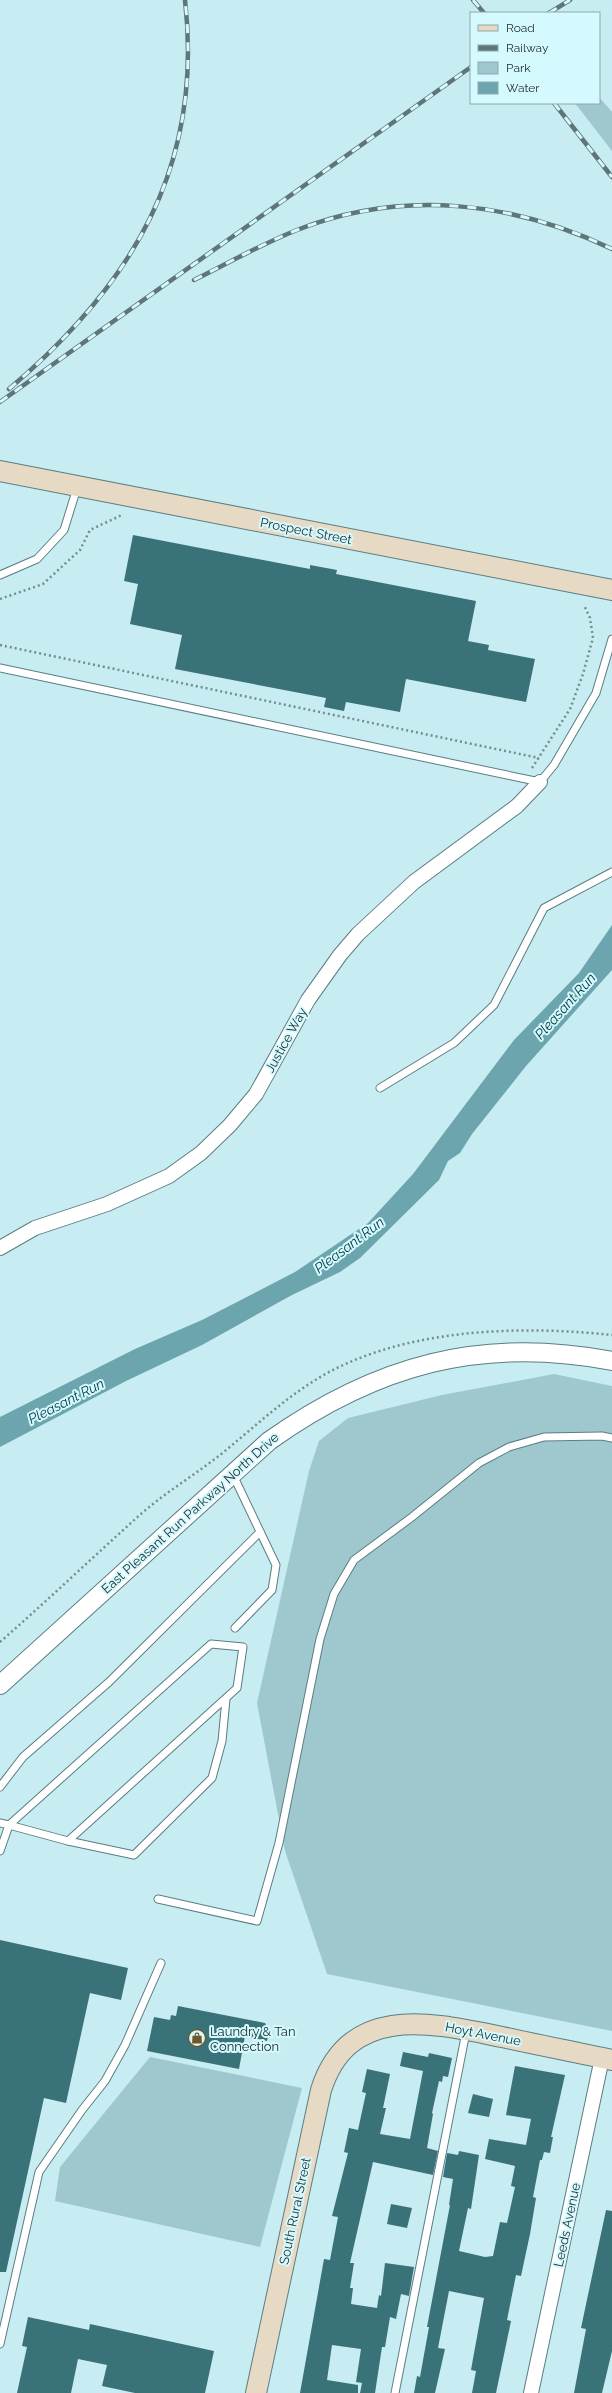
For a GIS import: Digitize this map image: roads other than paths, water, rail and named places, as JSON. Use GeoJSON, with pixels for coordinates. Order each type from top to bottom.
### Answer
{"type":"FeatureCollection","features":[{"type":"Feature","properties":{"kind":"main road","name":"Prospect Street"},"geometry":{"type":"LineString","coordinates":[[0,471],[612,590]]}},
{"type":"Feature","properties":{"kind":"main road","name":"Hoyt Avenue"},"geometry":{"type":"LineString","coordinates":[[357,2040],[374,2030],[395,2024],[425,2024],[466,2030],[607,2058]]}},
{"type":"Feature","properties":{"kind":"main road","name":"South Rural Street"},"geometry":{"type":"LineString","coordinates":[[256,2393],[321,2090],[336,2059],[357,2040]]}},
{"type":"Feature","properties":{"kind":"street","name":"Justice Way"},"geometry":{"type":"LineString","coordinates":[[0,1248],[36,1228],[107,1204],[169,1176],[201,1152],[230,1125],[256,1094],[308,1000],[340,955],[358,934],[414,882],[517,806],[540,782]]}},
{"type":"Feature","properties":{"kind":"street","name":"East Pleasant Run Parkway North Drive"},"geometry":{"type":"LineString","coordinates":[[0,1685],[268,1440],[308,1413],[364,1385],[408,1369],[478,1354],[510,1352],[572,1354],[612,1361]]}},
{"type":"Feature","properties":{"kind":"street","name":"Leeds Avenue"},"geometry":{"type":"LineString","coordinates":[[531,2393],[607,2058]]}},
{"type":"Feature","properties":{"kind":"lane"},"geometry":{"type":"LineString","coordinates":[[0,575],[37,559],[64,530],[78,486]]}},
{"type":"Feature","properties":{"kind":"lane"},"geometry":{"type":"LineString","coordinates":[[0,668],[540,782],[554,765],[596,693],[612,639]]}},
{"type":"Feature","properties":{"kind":"lane"},"geometry":{"type":"LineString","coordinates":[[380,1088],[454,1043],[494,1005],[544,908],[612,872]]}},
{"type":"Feature","properties":{"kind":"lane"},"geometry":{"type":"LineString","coordinates":[[158,1899],[257,1921],[279,1843],[320,1639],[334,1594],[354,1560],[412,1518],[479,1463],[509,1447],[544,1437],[602,1436],[612,1438]]}},
{"type":"Feature","properties":{"kind":"lane"},"geometry":{"type":"LineString","coordinates":[[232,1473],[276,1565],[272,1590],[235,1628]]}},
{"type":"Feature","properties":{"kind":"lane"},"geometry":{"type":"LineString","coordinates":[[0,1787],[23,1757],[109,1682],[260,1532]]}},
{"type":"Feature","properties":{"kind":"lane"},"geometry":{"type":"LineString","coordinates":[[0,1851],[9,1825],[211,1644],[243,1646],[237,1688],[68,1841]]}},
{"type":"Feature","properties":{"kind":"lane"},"geometry":{"type":"LineString","coordinates":[[0,1823],[68,1841],[134,1855],[212,1778],[222,1741],[226,1699]]}},
{"type":"Feature","properties":{"kind":"lane"},"geometry":{"type":"LineString","coordinates":[[0,2344],[39,2172],[82,2110],[105,2081],[125,2045],[161,1963]]}},
{"type":"Feature","properties":{"kind":"lane"},"geometry":{"type":"LineString","coordinates":[[395,2393],[466,2030]]}},
{"type":"Feature","properties":{"kind":"water","name":"Pleasant Run"},"geometry":{"type":"Polygon","coordinates":[[[612,925],[612,970],[526,1066],[472,1134],[460,1153],[448,1161],[439,1180],[360,1258],[340,1272],[292,1295],[202,1345],[126,1381],[0,1447],[0,1417],[135,1349],[202,1320],[295,1272],[368,1223],[413,1174],[514,1040],[579,973],[612,925]]]}},
{"type":"Feature","properties":{"kind":"railway"},"geometry":{"type":"LineString","coordinates":[[9,389],[53,349],[91,308],[124,264],[150,218],[170,169],[183,116],[188,60],[185,0]]}},
{"type":"Feature","properties":{"kind":"railway"},"geometry":{"type":"LineString","coordinates":[[473,0],[483,12]]}},
{"type":"Feature","properties":{"kind":"railway"},"geometry":{"type":"LineString","coordinates":[[551,12],[570,0]]}},
{"type":"Feature","properties":{"kind":"railway"},"geometry":{"type":"LineString","coordinates":[[0,402],[470,68]]}},
{"type":"Feature","properties":{"kind":"railway"},"geometry":{"type":"LineString","coordinates":[[555,104],[612,177]]}},
{"type":"Feature","properties":{"kind":"railway"},"geometry":{"type":"LineString","coordinates":[[194,280],[258,247],[297,230],[337,217],[376,209],[416,205],[456,206],[496,211],[535,220],[574,233],[612,249]]}},
{"type":"Feature","properties":{"kind":"place","name":"Laundry & Tan Connection"},"geometry":{"type":"Point","coordinates":[197,2038]}}]}
